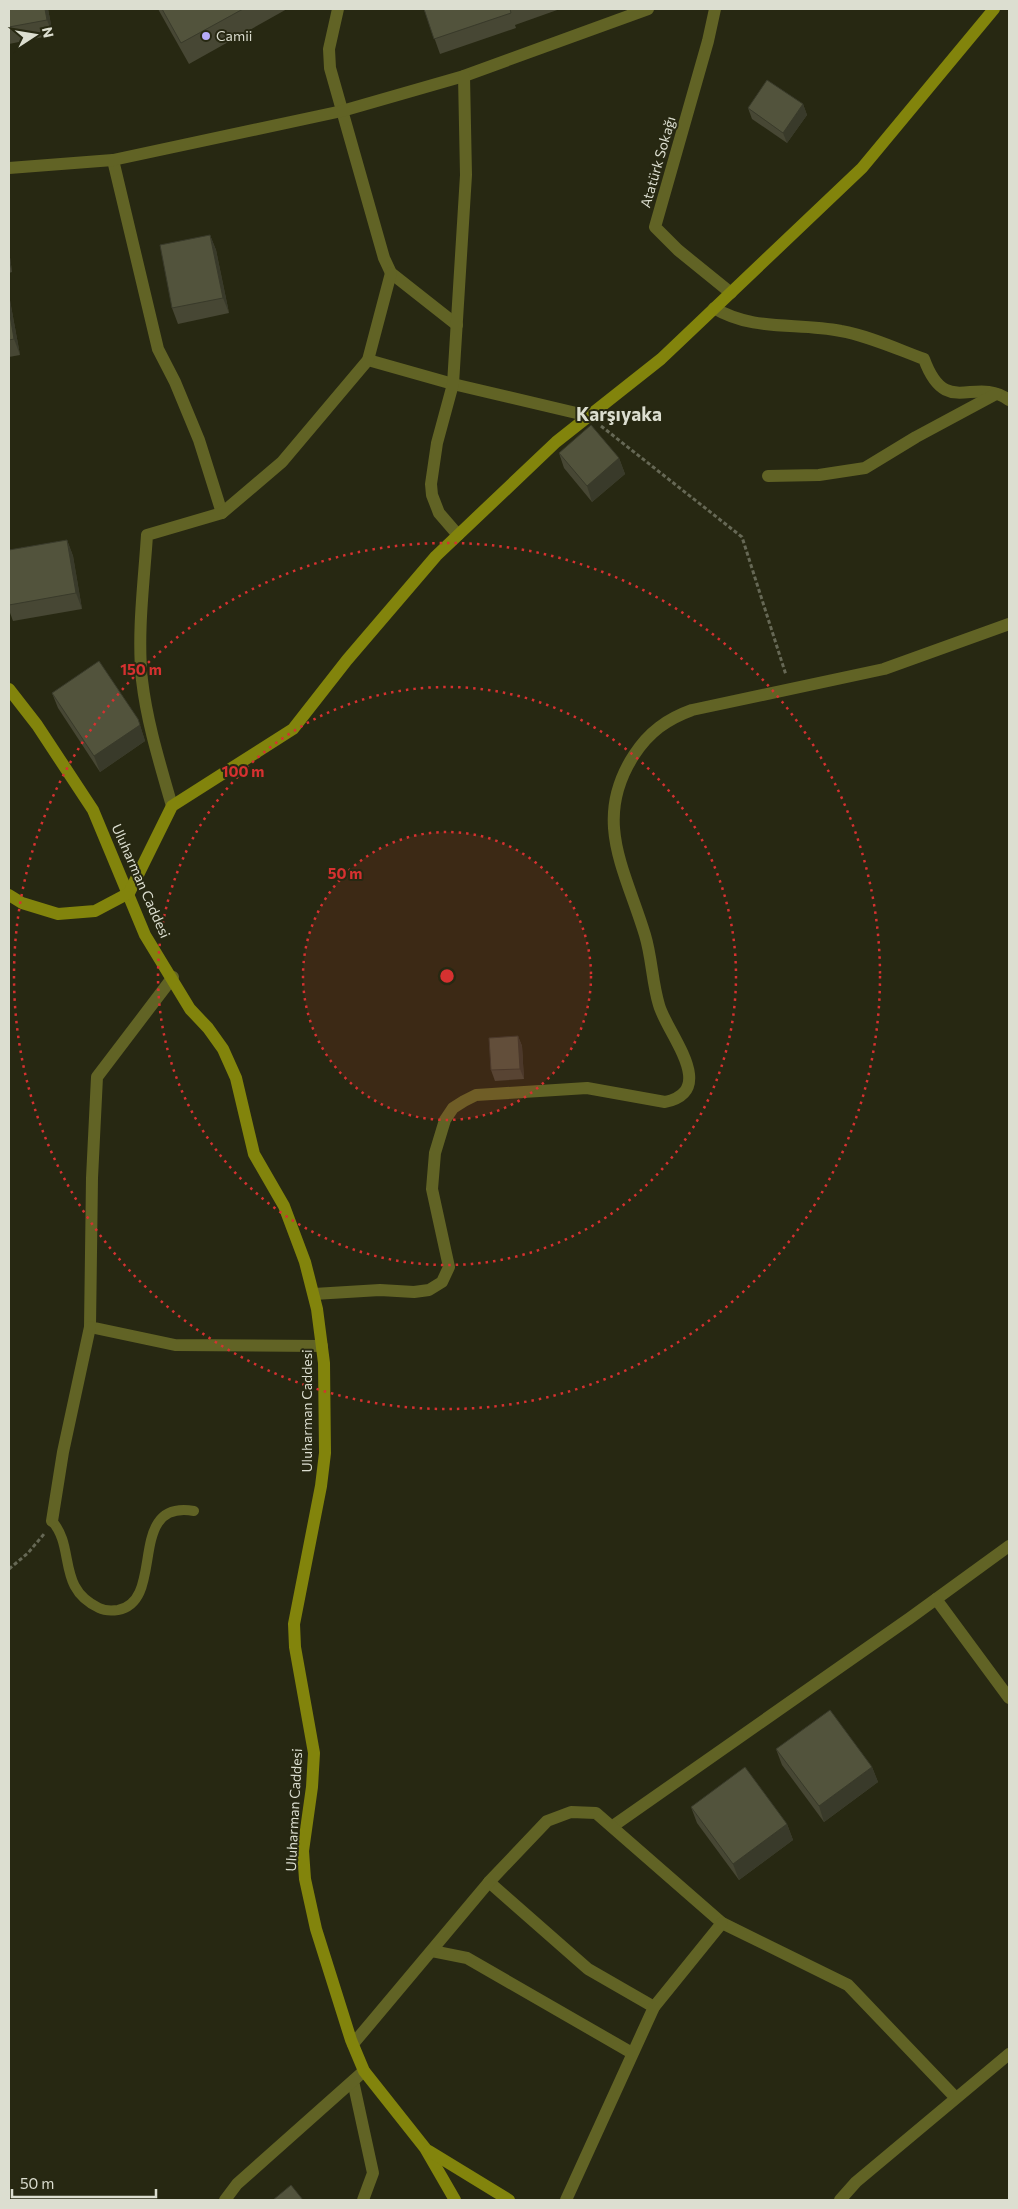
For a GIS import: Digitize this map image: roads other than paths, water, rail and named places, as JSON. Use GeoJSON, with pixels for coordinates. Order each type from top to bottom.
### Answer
{"type":"FeatureCollection","features":[{"type":"Feature","properties":{"kind":"main road"},"geometry":{"type":"LineString","coordinates":[[9,895],[22,903],[58,914],[95,911],[128,893],[172,806],[293,729],[366,638],[436,556],[556,442],[661,359],[862,168],[994,9]]}},
{"type":"Feature","properties":{"kind":"main road","name":"Uluharman Caddesi"},"geometry":{"type":"LineString","coordinates":[[9,689],[36,725],[93,810],[145,935],[173,977],[190,1010],[208,1028],[230,1062],[241,1095],[254,1154],[284,1206],[305,1262],[314,1294],[322,1346],[325,1390],[324,1471],[294,1629],[296,1655],[314,1753],[312,1787],[304,1834],[304,1864],[309,1902],[353,2044],[364,2071],[424,2148],[456,2200]]}},
{"type":"Feature","properties":{"kind":"main road","name":"Uluharman Caddesi"},"geometry":{"type":"LineString","coordinates":[[424,2148],[509,2200]]}},
{"type":"Feature","properties":{"kind":"street"},"geometry":{"type":"LineString","coordinates":[[338,9],[329,49],[330,68],[384,258],[391,273],[457,325]]}},
{"type":"Feature","properties":{"kind":"street"},"geometry":{"type":"LineString","coordinates":[[9,168],[113,160],[342,110],[464,76],[648,9]]}},
{"type":"Feature","properties":{"kind":"street","name":"Atatürk Sokağı"},"geometry":{"type":"LineString","coordinates":[[715,9],[708,41],[655,227],[678,250],[731,293]]}},
{"type":"Feature","properties":{"kind":"street"},"geometry":{"type":"LineString","coordinates":[[458,535],[439,513],[432,495],[431,484],[437,442],[453,384],[466,174],[464,76]]}},
{"type":"Feature","properties":{"kind":"street"},"geometry":{"type":"LineString","coordinates":[[113,160],[158,349],[175,382],[199,440],[222,513]]}},
{"type":"Feature","properties":{"kind":"street"},"geometry":{"type":"LineString","coordinates":[[172,806],[150,726],[142,678],[142,608],[147,535],[222,513],[282,462],[368,360],[391,273]]}},
{"type":"Feature","properties":{"kind":"street"},"geometry":{"type":"LineString","coordinates":[[714,308],[731,318],[747,322],[842,331],[924,359],[931,377],[944,390],[996,394],[1009,400]]}},
{"type":"Feature","properties":{"kind":"street"},"geometry":{"type":"LineString","coordinates":[[368,360],[453,384],[589,416]]}},
{"type":"Feature","properties":{"kind":"street"},"geometry":{"type":"LineString","coordinates":[[768,476],[818,476],[865,468],[916,437],[996,394]]}},
{"type":"Feature","properties":{"kind":"street"},"geometry":{"type":"LineString","coordinates":[[314,1294],[380,1290],[414,1292],[429,1290],[442,1282],[449,1267],[432,1189],[435,1153],[445,1120],[453,1108],[464,1101],[476,1095],[564,1088],[607,1090],[665,1102],[682,1095],[690,1080],[688,1068],[658,1005],[645,936],[613,838],[612,819],[618,786],[625,769],[650,734],[675,716],[726,702],[791,690],[884,669],[1009,624]]}},
{"type":"Feature","properties":{"kind":"street"},"geometry":{"type":"LineString","coordinates":[[52,1521],[63,1452],[90,1327],[92,1178],[97,1078],[173,977]]}},
{"type":"Feature","properties":{"kind":"street"},"geometry":{"type":"LineString","coordinates":[[90,1327],[175,1345],[322,1346]]}},
{"type":"Feature","properties":{"kind":"street"},"geometry":{"type":"LineString","coordinates":[[613,1826],[936,1600],[1009,1546]]}},
{"type":"Feature","properties":{"kind":"street"},"geometry":{"type":"LineString","coordinates":[[936,1600],[1009,1698]]}},
{"type":"Feature","properties":{"kind":"street"},"geometry":{"type":"LineString","coordinates":[[353,2044],[489,1882],[547,1821],[558,1815],[571,1812],[596,1813],[722,1923],[848,1985],[956,2097]]}},
{"type":"Feature","properties":{"kind":"street"},"geometry":{"type":"LineString","coordinates":[[489,1882],[588,1969],[654,2007]]}},
{"type":"Feature","properties":{"kind":"street"},"geometry":{"type":"LineString","coordinates":[[566,2200],[654,2007],[722,1923]]}},
{"type":"Feature","properties":{"kind":"street"},"geometry":{"type":"LineString","coordinates":[[432,1951],[467,1958],[632,2053]]}},
{"type":"Feature","properties":{"kind":"street"},"geometry":{"type":"LineString","coordinates":[[840,2200],[856,2182],[1009,2054]]}},
{"type":"Feature","properties":{"kind":"street"},"geometry":{"type":"LineString","coordinates":[[224,2200],[237,2184],[364,2071]]}},
{"type":"Feature","properties":{"kind":"street"},"geometry":{"type":"LineString","coordinates":[[353,2081],[373,2173],[363,2200]]}},
{"type":"Feature","properties":{"kind":"lane"},"geometry":{"type":"LineString","coordinates":[[52,1521],[59,1531],[68,1569],[75,1588],[95,1606],[112,1610],[121,1609],[135,1600],[144,1578],[152,1538],[162,1519],[177,1511],[194,1511]]}},
{"type":"Feature","properties":{"kind":"place","name":"Camii"},"geometry":{"type":"Point","coordinates":[206,36]}},
{"type":"Feature","properties":{"kind":"district","name":"Karşıyaka"},"geometry":{"type":"Point","coordinates":[619,414]}}]}
